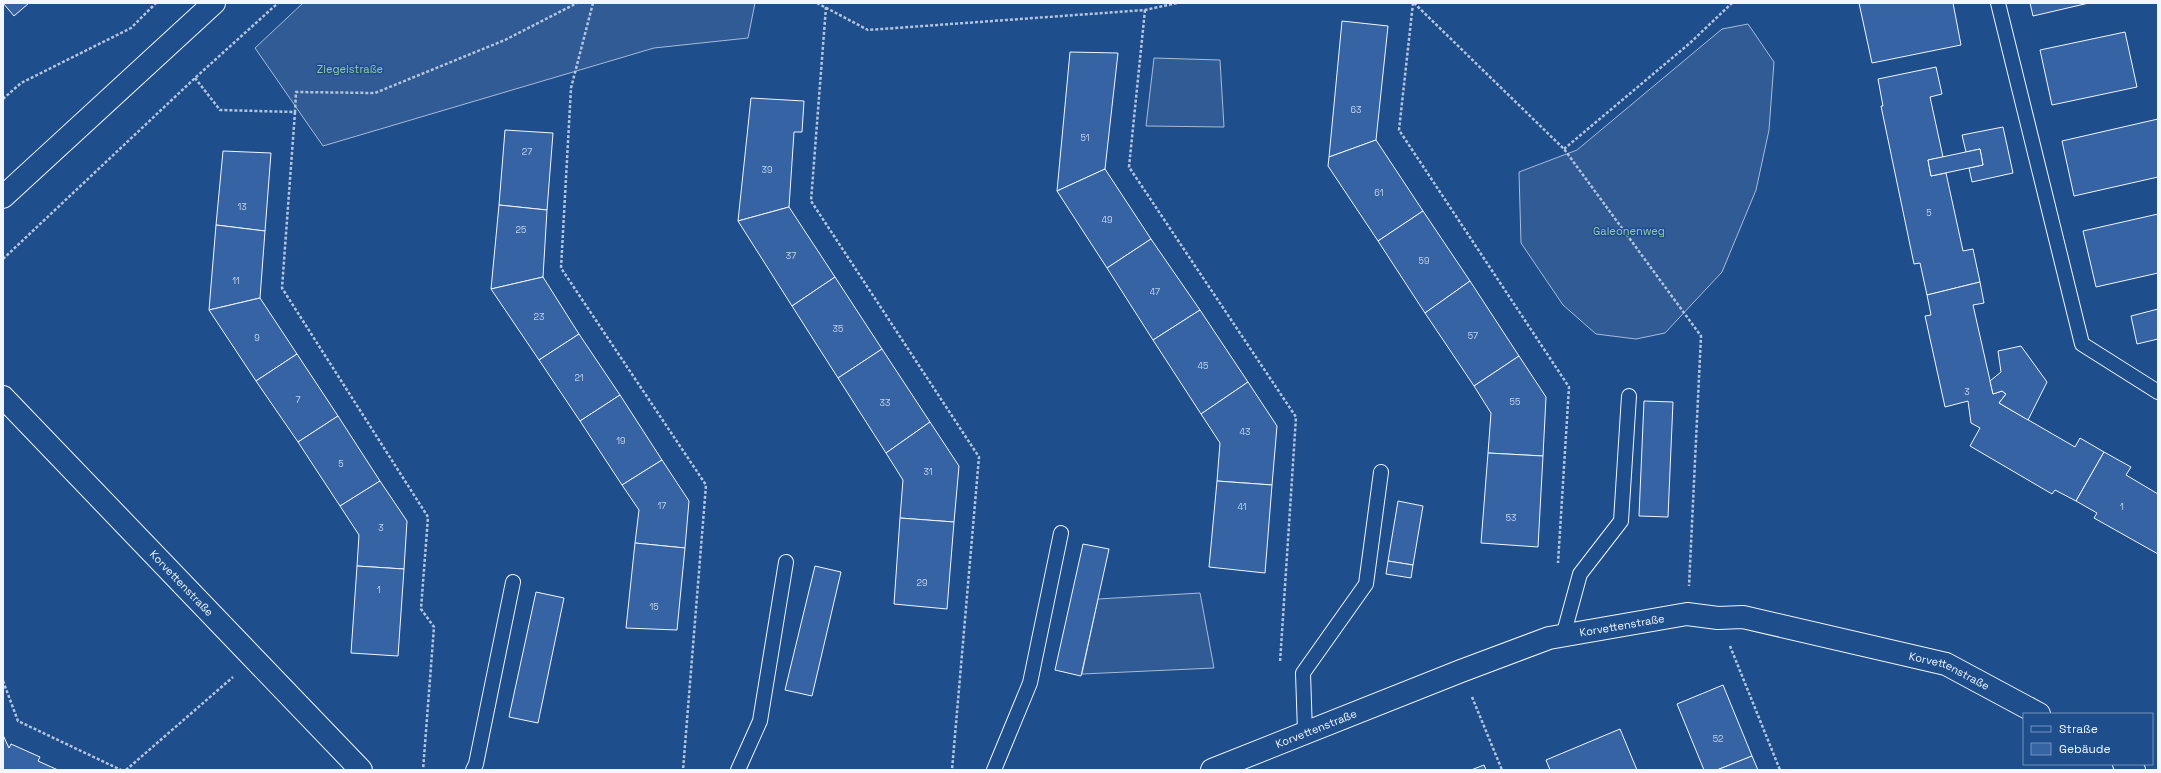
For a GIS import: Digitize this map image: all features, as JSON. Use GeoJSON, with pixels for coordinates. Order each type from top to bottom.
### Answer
{"type":"FeatureCollection","features":[{"type":"Feature","properties":{"kind":"street"},"geometry":{"type":"LineString","coordinates":[[3,197],[214,3]]}},
{"type":"Feature","properties":{"kind":"street","name":"Korvettenstraße"},"geometry":{"type":"LineString","coordinates":[[3,397],[361,770]]}},
{"type":"Feature","properties":{"kind":"street","name":"Korvettenstraße"},"geometry":{"type":"LineString","coordinates":[[1212,770],[1461,670],[1549,638],[1687,614],[1718,618],[1743,617],[1946,664],[2037,713]]}},
{"type":"Feature","properties":{"kind":"lane"},"geometry":{"type":"LineString","coordinates":[[1998,3],[2082,344],[2158,392]]}},
{"type":"Feature","properties":{"kind":"lane"},"geometry":{"type":"LineString","coordinates":[[1563,636],[1580,574],[1621,521],[1629,396]]}},
{"type":"Feature","properties":{"kind":"lane"},"geometry":{"type":"LineString","coordinates":[[1305,732],[1303,673],[1366,584],[1381,472]]}},
{"type":"Feature","properties":{"kind":"lane"},"geometry":{"type":"LineString","coordinates":[[994,770],[1030,683],[1061,533]]}},
{"type":"Feature","properties":{"kind":"lane"},"geometry":{"type":"LineString","coordinates":[[738,770],[760,721],[786,562]]}},
{"type":"Feature","properties":{"kind":"lane"},"geometry":{"type":"LineString","coordinates":[[473,770],[476,764],[513,582]]}},
{"type":"Feature","properties":{"kind":"path"},"geometry":{"type":"LineString","coordinates":[[3,99],[21,82],[131,28],[156,3]]}},
{"type":"Feature","properties":{"kind":"path"},"geometry":{"type":"LineString","coordinates":[[3,259],[195,78],[278,3]]}},
{"type":"Feature","properties":{"kind":"path"},"geometry":{"type":"LineString","coordinates":[[423,770],[434,627],[421,609],[428,517],[282,288],[296,92],[375,93],[505,40],[577,3]]}},
{"type":"Feature","properties":{"kind":"path"},"geometry":{"type":"LineString","coordinates":[[593,3],[571,88],[561,268],[706,486],[683,770]]}},
{"type":"Feature","properties":{"kind":"path"},"geometry":{"type":"LineString","coordinates":[[817,3],[868,30],[1145,10],[1177,3]]}},
{"type":"Feature","properties":{"kind":"path"},"geometry":{"type":"LineString","coordinates":[[1414,3],[1564,149],[1701,336],[1687,614]]}},
{"type":"Feature","properties":{"kind":"path"},"geometry":{"type":"LineString","coordinates":[[1414,3],[1399,130],[1569,387],[1558,565]]}},
{"type":"Feature","properties":{"kind":"path"},"geometry":{"type":"LineString","coordinates":[[1564,149],[1690,43],[1732,3]]}},
{"type":"Feature","properties":{"kind":"path"},"geometry":{"type":"LineString","coordinates":[[826,8],[811,201],[979,457],[952,770]]}},
{"type":"Feature","properties":{"kind":"path"},"geometry":{"type":"LineString","coordinates":[[1145,10],[1129,167],[1296,417],[1280,665]]}},
{"type":"Feature","properties":{"kind":"path"},"geometry":{"type":"LineString","coordinates":[[195,78],[220,110],[295,112]]}},
{"type":"Feature","properties":{"kind":"path"},"geometry":{"type":"LineString","coordinates":[[1718,618],[1780,770]]}},
{"type":"Feature","properties":{"kind":"path"},"geometry":{"type":"LineString","coordinates":[[126,770],[254,659]]}},
{"type":"Feature","properties":{"kind":"path"},"geometry":{"type":"LineString","coordinates":[[1461,670],[1502,770]]}},
{"type":"Feature","properties":{"kind":"path"},"geometry":{"type":"LineString","coordinates":[[3,681],[18,721],[121,770]]}},
{"type":"Feature","properties":{"kind":"shaded area","name":"Ziegelstraße"},"geometry":{"type":"Polygon","coordinates":[[[303,3],[755,3],[748,38],[654,48],[323,146],[255,48],[303,3]]]}},
{"type":"Feature","properties":{"kind":"shaded area","name":"Galeonenweg"},"geometry":{"type":"Polygon","coordinates":[[[1748,24],[1774,62],[1769,130],[1756,190],[1722,272],[1665,333],[1636,339],[1596,334],[1563,305],[1521,243],[1519,172],[1577,150],[1722,29],[1748,24]]]}},
{"type":"Feature","properties":{"kind":"shaded area"},"geometry":{"type":"Polygon","coordinates":[[[1154,58],[1220,60],[1224,127],[1146,126],[1154,58]]]}},
{"type":"Feature","properties":{"kind":"shaded area"},"geometry":{"type":"Polygon","coordinates":[[[1200,593],[1214,668],[1082,674],[1098,599],[1200,593]]]}},
{"type":"Feature","properties":{"kind":"building"},"geometry":{"type":"Polygon","coordinates":[[[3,3],[29,3],[14,16],[3,3]]]}},
{"type":"Feature","properties":{"kind":"building"},"geometry":{"type":"Polygon","coordinates":[[[1859,3],[1953,3],[1961,45],[1872,63],[1859,3]]]}},
{"type":"Feature","properties":{"kind":"building"},"geometry":{"type":"Polygon","coordinates":[[[2030,3],[2089,3],[2033,16],[2030,3]]]}},
{"type":"Feature","properties":{"kind":"building"},"geometry":{"type":"Polygon","coordinates":[[[1342,21],[1388,26],[1376,140],[1329,157],[1342,21]]]}},
{"type":"Feature","properties":{"kind":"building"},"geometry":{"type":"Polygon","coordinates":[[[2125,32],[2137,87],[2052,105],[2040,50],[2125,32]]]}},
{"type":"Feature","properties":{"kind":"building"},"geometry":{"type":"Polygon","coordinates":[[[1070,52],[1118,53],[1105,169],[1057,191],[1070,52]]]}},
{"type":"Feature","properties":{"kind":"building"},"geometry":{"type":"Polygon","coordinates":[[[1936,67],[1942,94],[1930,97],[1943,157],[1928,160],[1931,176],[1946,173],[1963,251],[1973,249],[1980,282],[1927,295],[1920,263],[1914,264],[1881,106],[1883,106],[1878,79],[1936,67]]]}},
{"type":"Feature","properties":{"kind":"building"},"geometry":{"type":"Polygon","coordinates":[[[751,98],[804,101],[802,132],[794,132],[789,207],[738,221],[751,98]]]}},
{"type":"Feature","properties":{"kind":"building"},"geometry":{"type":"Polygon","coordinates":[[[2158,119],[2158,177],[2074,196],[2062,141],[2158,119]]]}},
{"type":"Feature","properties":{"kind":"building"},"geometry":{"type":"Polygon","coordinates":[[[2003,127],[2013,173],[1972,182],[1969,168],[1983,165],[1980,149],[1966,152],[1962,135],[2003,127]]]}},
{"type":"Feature","properties":{"kind":"building"},"geometry":{"type":"Polygon","coordinates":[[[505,130],[553,133],[547,210],[499,205],[505,130]]]}},
{"type":"Feature","properties":{"kind":"building"},"geometry":{"type":"Polygon","coordinates":[[[1376,140],[1423,211],[1378,241],[1328,166],[1329,157],[1376,140]]]}},
{"type":"Feature","properties":{"kind":"building"},"geometry":{"type":"Polygon","coordinates":[[[1980,149],[1983,165],[1931,176],[1928,160],[1980,149]]]}},
{"type":"Feature","properties":{"kind":"building"},"geometry":{"type":"Polygon","coordinates":[[[223,151],[271,153],[265,231],[216,225],[223,151]]]}},
{"type":"Feature","properties":{"kind":"building"},"geometry":{"type":"Polygon","coordinates":[[[1105,169],[1151,239],[1107,268],[1057,191],[1105,169]]]}},
{"type":"Feature","properties":{"kind":"building"},"geometry":{"type":"Polygon","coordinates":[[[499,205],[547,210],[543,277],[491,289],[499,205]]]}},
{"type":"Feature","properties":{"kind":"building"},"geometry":{"type":"Polygon","coordinates":[[[789,207],[835,277],[792,306],[738,221],[789,207]]]}},
{"type":"Feature","properties":{"kind":"building"},"geometry":{"type":"Polygon","coordinates":[[[1423,211],[1470,281],[1425,313],[1378,241],[1423,211]]]}},
{"type":"Feature","properties":{"kind":"building"},"geometry":{"type":"Polygon","coordinates":[[[2158,214],[2158,273],[2096,287],[2083,231],[2158,214]]]}},
{"type":"Feature","properties":{"kind":"building"},"geometry":{"type":"Polygon","coordinates":[[[216,225],[265,231],[260,298],[209,310],[216,225]]]}},
{"type":"Feature","properties":{"kind":"building"},"geometry":{"type":"Polygon","coordinates":[[[1151,239],[1200,310],[1153,340],[1107,268],[1151,239]]]}},
{"type":"Feature","properties":{"kind":"building"},"geometry":{"type":"Polygon","coordinates":[[[543,277],[579,334],[539,360],[491,289],[543,277]]]}},
{"type":"Feature","properties":{"kind":"building"},"geometry":{"type":"Polygon","coordinates":[[[835,277],[882,349],[838,378],[792,306],[835,277]]]}},
{"type":"Feature","properties":{"kind":"building"},"geometry":{"type":"Polygon","coordinates":[[[1470,281],[1519,356],[1474,386],[1425,313],[1470,281]]]}},
{"type":"Feature","properties":{"kind":"building"},"geometry":{"type":"Polygon","coordinates":[[[1980,282],[1984,303],[1973,305],[1993,394],[2002,391],[2006,394],[1999,403],[2075,447],[2080,438],[2104,452],[2076,501],[2055,490],[2052,494],[1970,446],[1980,428],[1971,423],[1968,401],[1945,407],[1925,316],[1931,315],[1927,295],[1980,282]]]}},
{"type":"Feature","properties":{"kind":"building"},"geometry":{"type":"Polygon","coordinates":[[[260,298],[297,354],[256,381],[209,310],[260,298]]]}},
{"type":"Feature","properties":{"kind":"building"},"geometry":{"type":"Polygon","coordinates":[[[2158,309],[2158,339],[2137,344],[2131,316],[2158,309]]]}},
{"type":"Feature","properties":{"kind":"building"},"geometry":{"type":"Polygon","coordinates":[[[1200,310],[1248,382],[1201,414],[1153,340],[1200,310]]]}},
{"type":"Feature","properties":{"kind":"building"},"geometry":{"type":"Polygon","coordinates":[[[579,334],[620,395],[580,421],[539,360],[579,334]]]}},
{"type":"Feature","properties":{"kind":"building"},"geometry":{"type":"Polygon","coordinates":[[[2021,346],[2047,382],[2028,420],[1999,403],[2006,394],[2002,391],[1993,394],[1990,381],[2001,372],[1998,351],[2021,346]]]}},
{"type":"Feature","properties":{"kind":"building"},"geometry":{"type":"Polygon","coordinates":[[[882,349],[930,422],[886,453],[838,378],[882,349]]]}},
{"type":"Feature","properties":{"kind":"building"},"geometry":{"type":"Polygon","coordinates":[[[297,354],[338,416],[298,442],[256,381],[297,354]]]}},
{"type":"Feature","properties":{"kind":"building"},"geometry":{"type":"Polygon","coordinates":[[[1519,356],[1546,397],[1543,456],[1488,453],[1491,413],[1474,386],[1519,356]]]}},
{"type":"Feature","properties":{"kind":"building"},"geometry":{"type":"Polygon","coordinates":[[[1248,382],[1277,426],[1272,485],[1217,481],[1220,443],[1201,414],[1248,382]]]}},
{"type":"Feature","properties":{"kind":"building"},"geometry":{"type":"Polygon","coordinates":[[[620,395],[662,460],[622,485],[580,421],[620,395]]]}},
{"type":"Feature","properties":{"kind":"building"},"geometry":{"type":"Polygon","coordinates":[[[1644,401],[1673,402],[1668,517],[1639,516],[1644,401]]]}},
{"type":"Feature","properties":{"kind":"building"},"geometry":{"type":"Polygon","coordinates":[[[338,416],[380,481],[340,506],[298,442],[338,416]]]}},
{"type":"Feature","properties":{"kind":"building"},"geometry":{"type":"Polygon","coordinates":[[[930,422],[959,466],[954,522],[900,518],[903,480],[886,453],[930,422]]]}},
{"type":"Feature","properties":{"kind":"building"},"geometry":{"type":"Polygon","coordinates":[[[2104,452],[2131,467],[2126,475],[2158,494],[2158,554],[2094,518],[2097,513],[2076,501],[2104,452]]]}},
{"type":"Feature","properties":{"kind":"building"},"geometry":{"type":"Polygon","coordinates":[[[1488,453],[1543,456],[1538,547],[1481,543],[1488,453]]]}},
{"type":"Feature","properties":{"kind":"building"},"geometry":{"type":"Polygon","coordinates":[[[662,460],[689,501],[685,548],[635,543],[639,510],[622,485],[662,460]]]}},
{"type":"Feature","properties":{"kind":"building"},"geometry":{"type":"Polygon","coordinates":[[[380,481],[407,521],[404,569],[357,566],[359,535],[340,506],[380,481]]]}},
{"type":"Feature","properties":{"kind":"building"},"geometry":{"type":"Polygon","coordinates":[[[1217,481],[1272,485],[1265,573],[1209,567],[1217,481]]]}},
{"type":"Feature","properties":{"kind":"building"},"geometry":{"type":"Polygon","coordinates":[[[1398,501],[1423,506],[1413,565],[1388,561],[1398,501]]]}},
{"type":"Feature","properties":{"kind":"building"},"geometry":{"type":"Polygon","coordinates":[[[900,518],[954,522],[947,609],[894,604],[900,518]]]}},
{"type":"Feature","properties":{"kind":"building"},"geometry":{"type":"Polygon","coordinates":[[[635,543],[685,548],[677,630],[626,628],[635,543]]]}},
{"type":"Feature","properties":{"kind":"building"},"geometry":{"type":"Polygon","coordinates":[[[1083,544],[1109,549],[1081,676],[1055,670],[1083,544]]]}},
{"type":"Feature","properties":{"kind":"building"},"geometry":{"type":"Polygon","coordinates":[[[1388,561],[1413,565],[1411,578],[1386,574],[1388,561]]]}},
{"type":"Feature","properties":{"kind":"building"},"geometry":{"type":"Polygon","coordinates":[[[357,566],[404,569],[398,656],[351,653],[357,566]]]}},
{"type":"Feature","properties":{"kind":"building"},"geometry":{"type":"Polygon","coordinates":[[[815,566],[841,572],[812,696],[785,690],[815,566]]]}},
{"type":"Feature","properties":{"kind":"building"},"geometry":{"type":"Polygon","coordinates":[[[536,592],[564,598],[538,723],[509,717],[536,592]]]}},
{"type":"Feature","properties":{"kind":"building"},"geometry":{"type":"Polygon","coordinates":[[[1723,685],[1752,756],[1717,770],[1704,770],[1677,704],[1723,685]]]}},
{"type":"Feature","properties":{"kind":"building"},"geometry":{"type":"Polygon","coordinates":[[[1620,729],[1637,770],[1550,770],[1546,760],[1620,729]]]}},
{"type":"Feature","properties":{"kind":"building"},"geometry":{"type":"Polygon","coordinates":[[[3,735],[9,748],[11,744],[40,757],[38,761],[58,770],[3,770],[3,735]]]}},
{"type":"Feature","properties":{"kind":"building"},"geometry":{"type":"Polygon","coordinates":[[[1752,756],[1758,770],[1717,770],[1752,756]]]}},
{"type":"Feature","properties":{"kind":"building"},"geometry":{"type":"Polygon","coordinates":[[[1484,765],[1486,770],[1471,770],[1484,765]]]}}]}
